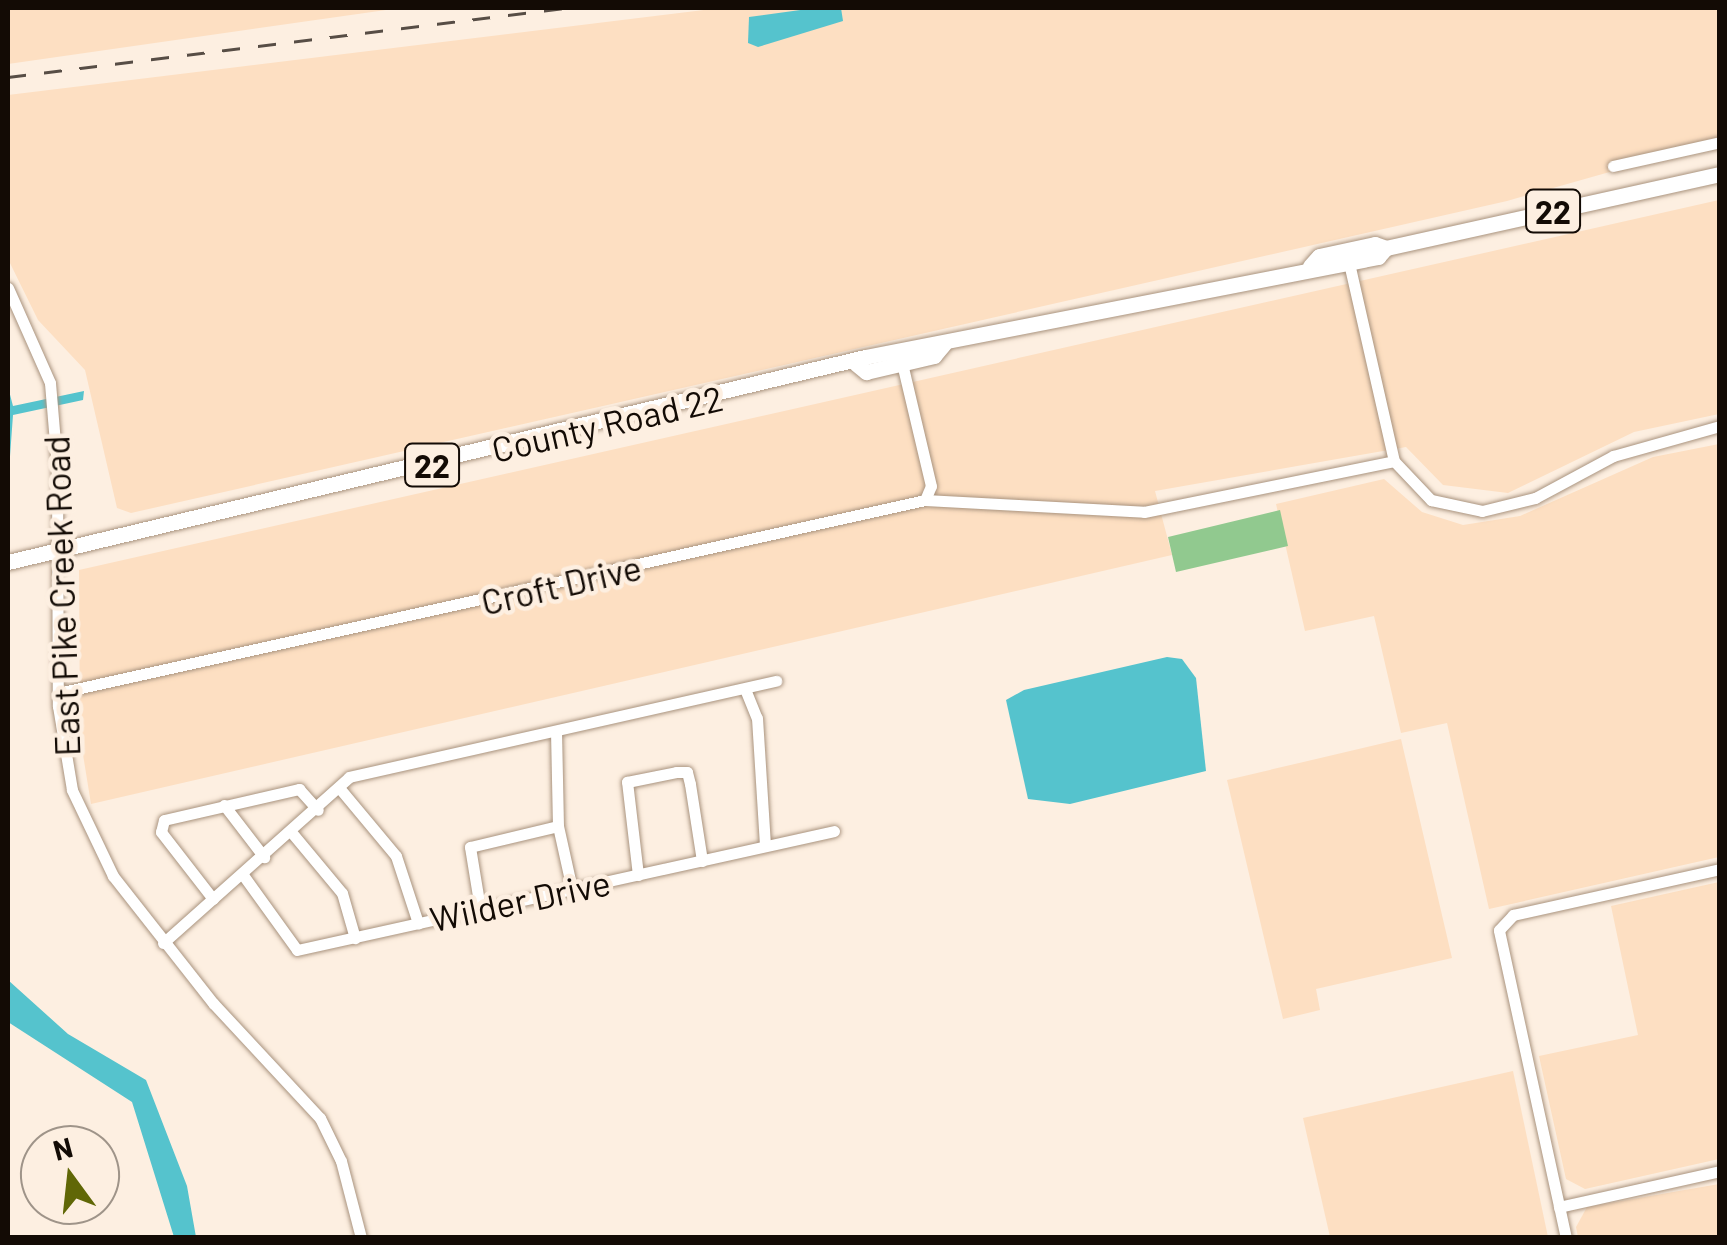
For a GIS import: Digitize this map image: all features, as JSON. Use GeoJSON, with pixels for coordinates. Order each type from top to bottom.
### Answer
{"type":"FeatureCollection","features":[{"type":"Feature","properties":{"kind":"main road","name":"County Road 22"},"geometry":{"type":"LineString","coordinates":[[1310,266],[1319,256],[1375,244],[1386,248],[1720,174]]}},
{"type":"Feature","properties":{"kind":"main road","name":"County Road 22"},"geometry":{"type":"LineString","coordinates":[[8,562],[58,554],[944,344],[1310,266],[1378,257],[1386,248]]}},
{"type":"Feature","properties":{"kind":"main road","name":"County Road 22"},"geometry":{"type":"LineString","coordinates":[[856,364],[866,372],[934,356],[944,344]]}},
{"type":"Feature","properties":{"kind":"street"},"geometry":{"type":"LineString","coordinates":[[1613,166],[1720,142]]}},
{"type":"Feature","properties":{"kind":"street"},"geometry":{"type":"LineString","coordinates":[[1349,263],[1394,460],[1431,500],[1482,511],[1535,498],[1628,451],[1720,426]]}},
{"type":"Feature","properties":{"kind":"street","name":"East Pike Creek Road"},"geometry":{"type":"LineString","coordinates":[[8,288],[50,383],[58,554],[58,693],[72,790],[98,857],[164,942],[320,1118],[341,1161],[362,1238]]}},
{"type":"Feature","properties":{"kind":"street"},"geometry":{"type":"LineString","coordinates":[[902,363],[931,486],[925,500]]}},
{"type":"Feature","properties":{"kind":"street","name":"Croft Drive"},"geometry":{"type":"LineString","coordinates":[[58,693],[925,500],[1144,512],[1394,460]]}},
{"type":"Feature","properties":{"kind":"street"},"geometry":{"type":"LineString","coordinates":[[164,942],[342,790],[350,778],[776,681]]}},
{"type":"Feature","properties":{"kind":"street"},"geometry":{"type":"LineString","coordinates":[[745,688],[756,718],[765,846]]}},
{"type":"Feature","properties":{"kind":"street"},"geometry":{"type":"LineString","coordinates":[[556,730],[558,826],[572,888]]}},
{"type":"Feature","properties":{"kind":"street"},"geometry":{"type":"LineString","coordinates":[[638,875],[628,782],[687,772],[702,861]]}},
{"type":"Feature","properties":{"kind":"street"},"geometry":{"type":"LineString","coordinates":[[214,899],[162,832],[164,820],[299,789],[318,810]]}},
{"type":"Feature","properties":{"kind":"street"},"geometry":{"type":"LineString","coordinates":[[342,790],[396,856],[418,922]]}},
{"type":"Feature","properties":{"kind":"street"},"geometry":{"type":"LineString","coordinates":[[224,805],[264,857]]}},
{"type":"Feature","properties":{"kind":"street"},"geometry":{"type":"LineString","coordinates":[[480,908],[470,847],[558,826]]}},
{"type":"Feature","properties":{"kind":"street","name":"Wilder Drive"},"geometry":{"type":"LineString","coordinates":[[243,876],[297,950],[834,832]]}},
{"type":"Feature","properties":{"kind":"street"},"geometry":{"type":"LineString","coordinates":[[292,833],[342,893],[355,938]]}},
{"type":"Feature","properties":{"kind":"street"},"geometry":{"type":"LineString","coordinates":[[1566,1238],[1499,944],[1502,924],[1513,915],[1720,869]]}},
{"type":"Feature","properties":{"kind":"street"},"geometry":{"type":"LineString","coordinates":[[1559,1207],[1720,1171]]}},
{"type":"Feature","properties":{"kind":"shaded area"},"geometry":{"type":"Polygon","coordinates":[[[8,8],[400,8],[8,64],[8,8]]]}},
{"type":"Feature","properties":{"kind":"shaded area"},"geometry":{"type":"Polygon","coordinates":[[[720,8],[1719,8],[1719,141],[1507,201],[131,513],[117,508],[85,370],[38,320],[8,259],[8,95],[720,8]]]}},
{"type":"Feature","properties":{"kind":"shaded area"},"geometry":{"type":"Polygon","coordinates":[[[1719,200],[1719,414],[1634,432],[1508,493],[1443,485],[1406,447],[1155,491],[1172,555],[91,804],[80,736],[79,570],[1719,200]]]}},
{"type":"Feature","properties":{"kind":"shaded area"},"geometry":{"type":"Polygon","coordinates":[[[1719,444],[1719,857],[1489,909],[1447,723],[1401,733],[1374,616],[1305,631],[1276,504],[1384,479],[1422,512],[1463,525],[1520,516],[1653,457],[1719,444]]]}},
{"type":"Feature","properties":{"kind":"shaded area"},"geometry":{"type":"Polygon","coordinates":[[[1401,739],[1452,958],[1316,989],[1320,1010],[1283,1019],[1227,780],[1401,739]]]}},
{"type":"Feature","properties":{"kind":"shaded area"},"geometry":{"type":"Polygon","coordinates":[[[1719,882],[1719,1159],[1585,1189],[1566,1179],[1539,1056],[1638,1035],[1611,906],[1719,882]]]}},
{"type":"Feature","properties":{"kind":"shaded area"},"geometry":{"type":"Polygon","coordinates":[[[1513,1071],[1548,1237],[1330,1237],[1303,1118],[1513,1071]]]}},
{"type":"Feature","properties":{"kind":"shaded area"},"geometry":{"type":"Polygon","coordinates":[[[1719,1184],[1719,1237],[1578,1237],[1576,1227],[1587,1207],[1719,1184]]]}},
{"type":"Feature","properties":{"kind":"green space"},"geometry":{"type":"Polygon","coordinates":[[[1280,510],[1288,546],[1176,572],[1168,537],[1280,510]]]}},
{"type":"Feature","properties":{"kind":"water"},"geometry":{"type":"Polygon","coordinates":[[[841,8],[843,21],[758,47],[748,43],[749,17],[841,8]]]}},
{"type":"Feature","properties":{"kind":"water"},"geometry":{"type":"Polygon","coordinates":[[[8,387],[13,406],[84,391],[83,400],[13,415],[8,484],[8,387]]]}},
{"type":"Feature","properties":{"kind":"water"},"geometry":{"type":"Polygon","coordinates":[[[1167,657],[1182,659],[1196,678],[1206,771],[1070,804],[1028,799],[1006,700],[1024,690],[1167,657]]]}},
{"type":"Feature","properties":{"kind":"water"},"geometry":{"type":"Polygon","coordinates":[[[8,980],[68,1034],[146,1080],[187,1186],[196,1237],[174,1237],[132,1102],[8,1022],[8,980]]]}},
{"type":"Feature","properties":{"kind":"railway"},"geometry":{"type":"LineString","coordinates":[[8,77],[565,8]]}}]}
